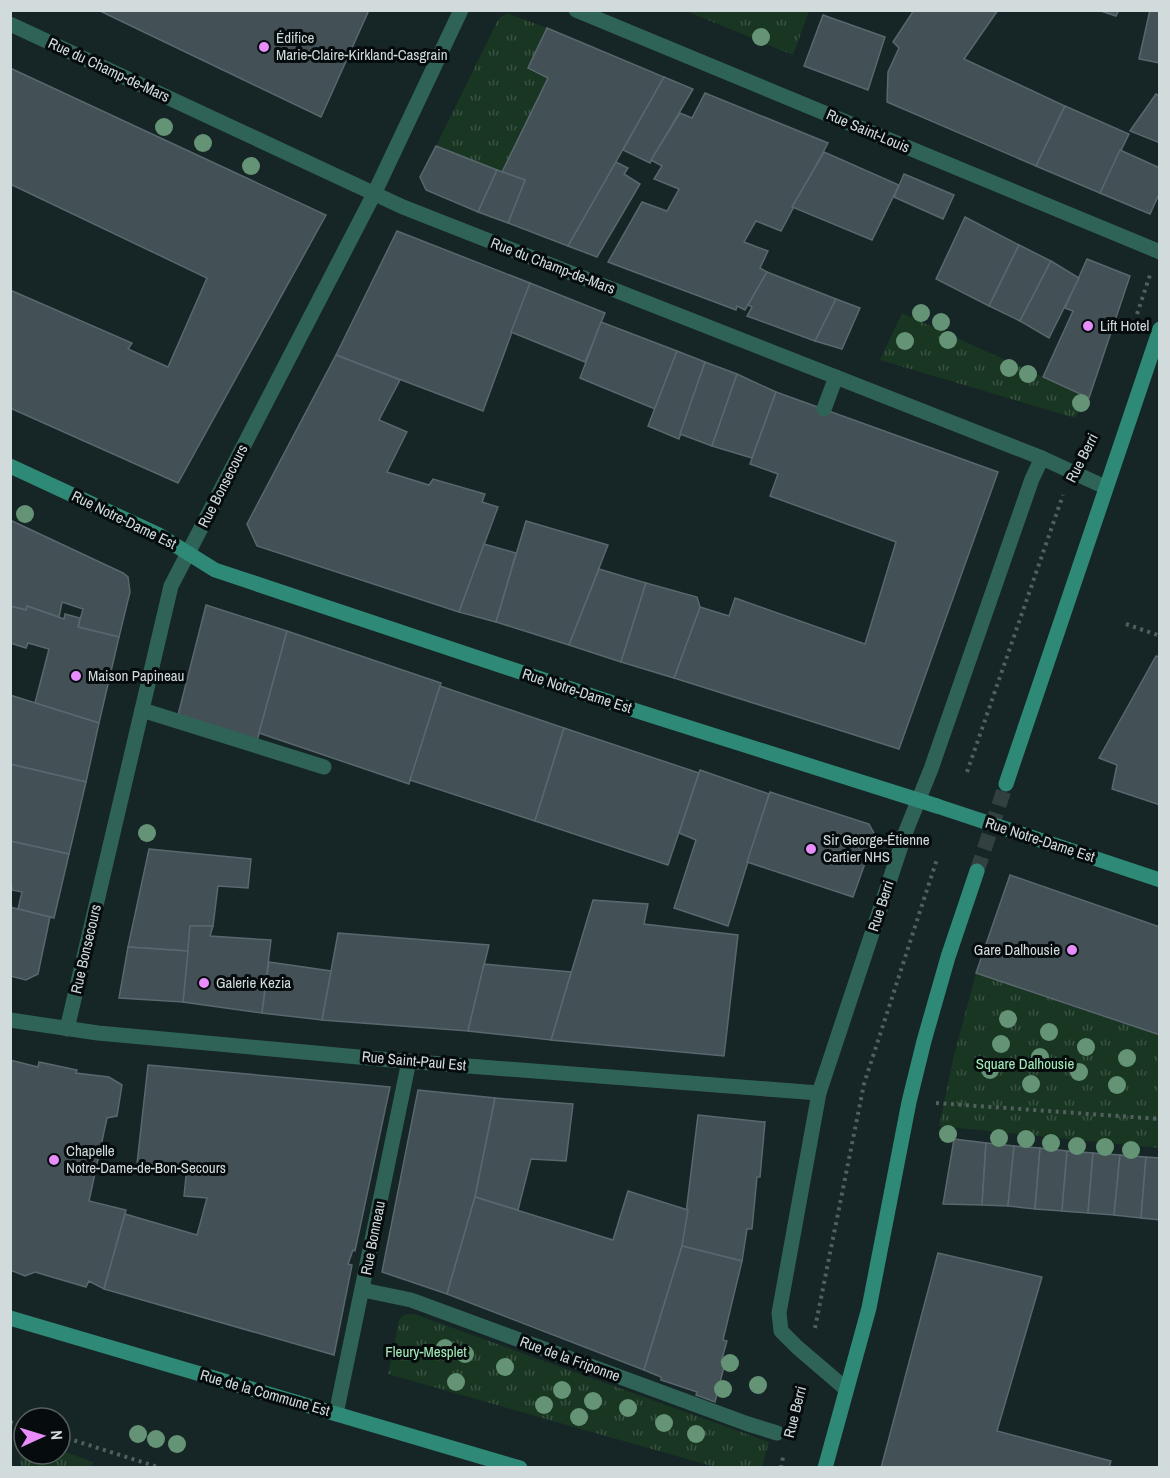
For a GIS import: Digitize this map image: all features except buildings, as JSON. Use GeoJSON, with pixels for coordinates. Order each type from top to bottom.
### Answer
{"type":"FeatureCollection","features":[{"type":"Feature","properties":{"kind":"street","name":"Rue Bonsecours"},"geometry":{"type":"LineString","coordinates":[[67,1029],[171,586],[374,194],[461,10]]}},
{"type":"Feature","properties":{"kind":"street","name":"Rue Saint-Louis"},"geometry":{"type":"LineString","coordinates":[[576,10],[1158,252]]}},
{"type":"Feature","properties":{"kind":"street","name":"Rue du Champ-de-Mars"},"geometry":{"type":"LineString","coordinates":[[10,24],[374,194],[1042,458],[1105,487]]}},
{"type":"Feature","properties":{"kind":"street","name":"Rue Berri"},"geometry":{"type":"LineString","coordinates":[[1005,784],[1160,329]]}},
{"type":"Feature","properties":{"kind":"street"},"geometry":{"type":"LineString","coordinates":[[824,409],[836,377]]}},
{"type":"Feature","properties":{"kind":"street","name":"Rue Berri"},"geometry":{"type":"LineString","coordinates":[[846,1389],[781,1331],[779,1313],[819,1093],[918,801],[1032,479],[1042,458]]}},
{"type":"Feature","properties":{"kind":"street","name":"Rue Notre-Dame Est"},"geometry":{"type":"LineString","coordinates":[[10,466],[148,530],[189,552],[215,570],[640,712],[937,806],[1160,880]]}},
{"type":"Feature","properties":{"kind":"street"},"geometry":{"type":"LineString","coordinates":[[142,711],[324,767]]}},
{"type":"Feature","properties":{"kind":"street"},"geometry":{"type":"LineString","coordinates":[[825,1467],[869,1308],[909,1102],[924,1041],[948,957],[977,871]]}},
{"type":"Feature","properties":{"kind":"street","name":"Rue Saint-Paul Est"},"geometry":{"type":"LineString","coordinates":[[10,1020],[67,1029],[409,1061],[819,1093]]}},
{"type":"Feature","properties":{"kind":"street","name":"Rue Bonneau"},"geometry":{"type":"LineString","coordinates":[[336,1414],[409,1061]]}},
{"type":"Feature","properties":{"kind":"street","name":"Rue de la Friponne"},"geometry":{"type":"LineString","coordinates":[[363,1290],[411,1300],[777,1433]]}},
{"type":"Feature","properties":{"kind":"street","name":"Rue de la Commune Est"},"geometry":{"type":"LineString","coordinates":[[10,1318],[520,1467]]}},
{"type":"Feature","properties":{"kind":"path"},"geometry":{"type":"LineString","coordinates":[[1137,314],[1158,252]]}},
{"type":"Feature","properties":{"kind":"path","name":"Rue Berri"},"geometry":{"type":"LineString","coordinates":[[967,772],[1057,508],[1075,473]]}},
{"type":"Feature","properties":{"kind":"path"},"geometry":{"type":"LineString","coordinates":[[1126,624],[1160,636]]}},
{"type":"Feature","properties":{"kind":"path","name":"Rue Berri"},"geometry":{"type":"LineString","coordinates":[[793,1421],[831,1254],[864,1084],[937,859]]}},
{"type":"Feature","properties":{"kind":"path"},"geometry":{"type":"LineString","coordinates":[[936,1103],[1160,1119]]}},
{"type":"Feature","properties":{"kind":"path"},"geometry":{"type":"LineString","coordinates":[[72,1441],[161,1467]]}},
{"type":"Feature","properties":{"kind":"path","name":"Rue Berri"},"geometry":{"type":"LineString","coordinates":[[781,1467],[785,1449]]}},
{"type":"Feature","properties":{"kind":"green space"},"geometry":{"type":"Polygon","coordinates":[[[686,11],[809,11],[793,55],[686,11]]]}},
{"type":"Feature","properties":{"kind":"green space"},"geometry":{"type":"Polygon","coordinates":[[[507,13],[547,28],[529,68],[548,78],[502,172],[436,146],[499,18],[507,13]]]}},
{"type":"Feature","properties":{"kind":"green space"},"geometry":{"type":"Polygon","coordinates":[[[902,313],[1089,398],[1075,418],[880,360],[902,313]]]}},
{"type":"Feature","properties":{"kind":"green space","name":"Square Dalhousie"},"geometry":{"type":"Polygon","coordinates":[[[976,973],[1159,1035],[1159,1148],[939,1126],[954,1055],[976,973]]]}},
{"type":"Feature","properties":{"kind":"green space","name":"Fleury-Mesplet"},"geometry":{"type":"Polygon","coordinates":[[[408,1314],[414,1314],[769,1442],[762,1467],[715,1467],[388,1374],[399,1320],[408,1314]]]}},
{"type":"Feature","properties":{"kind":"green space"},"geometry":{"type":"Polygon","coordinates":[[[72,1454],[93,1462],[91,1467],[21,1467],[72,1466],[72,1454]]]}},
{"type":"Feature","properties":{"kind":"tunnel"},"geometry":{"type":"LineString","coordinates":[[977,871],[1006,784]]}},
{"type":"Feature","properties":{"kind":"place","name":"Édifice Marie-Claire-Kirkland-Casgrain"},"geometry":{"type":"Point","coordinates":[264,47]}},
{"type":"Feature","properties":{"kind":"place","name":"Lift Hotel"},"geometry":{"type":"Point","coordinates":[1088,326]}},
{"type":"Feature","properties":{"kind":"place","name":"Maison Papineau"},"geometry":{"type":"Point","coordinates":[76,676]}},
{"type":"Feature","properties":{"kind":"place","name":"Sir George-Étienne Cartier NHS"},"geometry":{"type":"Point","coordinates":[811,849]}},
{"type":"Feature","properties":{"kind":"place","name":"Gare Dalhousie"},"geometry":{"type":"Point","coordinates":[1072,950]}},
{"type":"Feature","properties":{"kind":"place","name":"Galerie Kezia"},"geometry":{"type":"Point","coordinates":[204,983]}},
{"type":"Feature","properties":{"kind":"place","name":"Chapelle Notre-Dame-de-Bon-Secours"},"geometry":{"type":"Point","coordinates":[54,1160]}}]}
